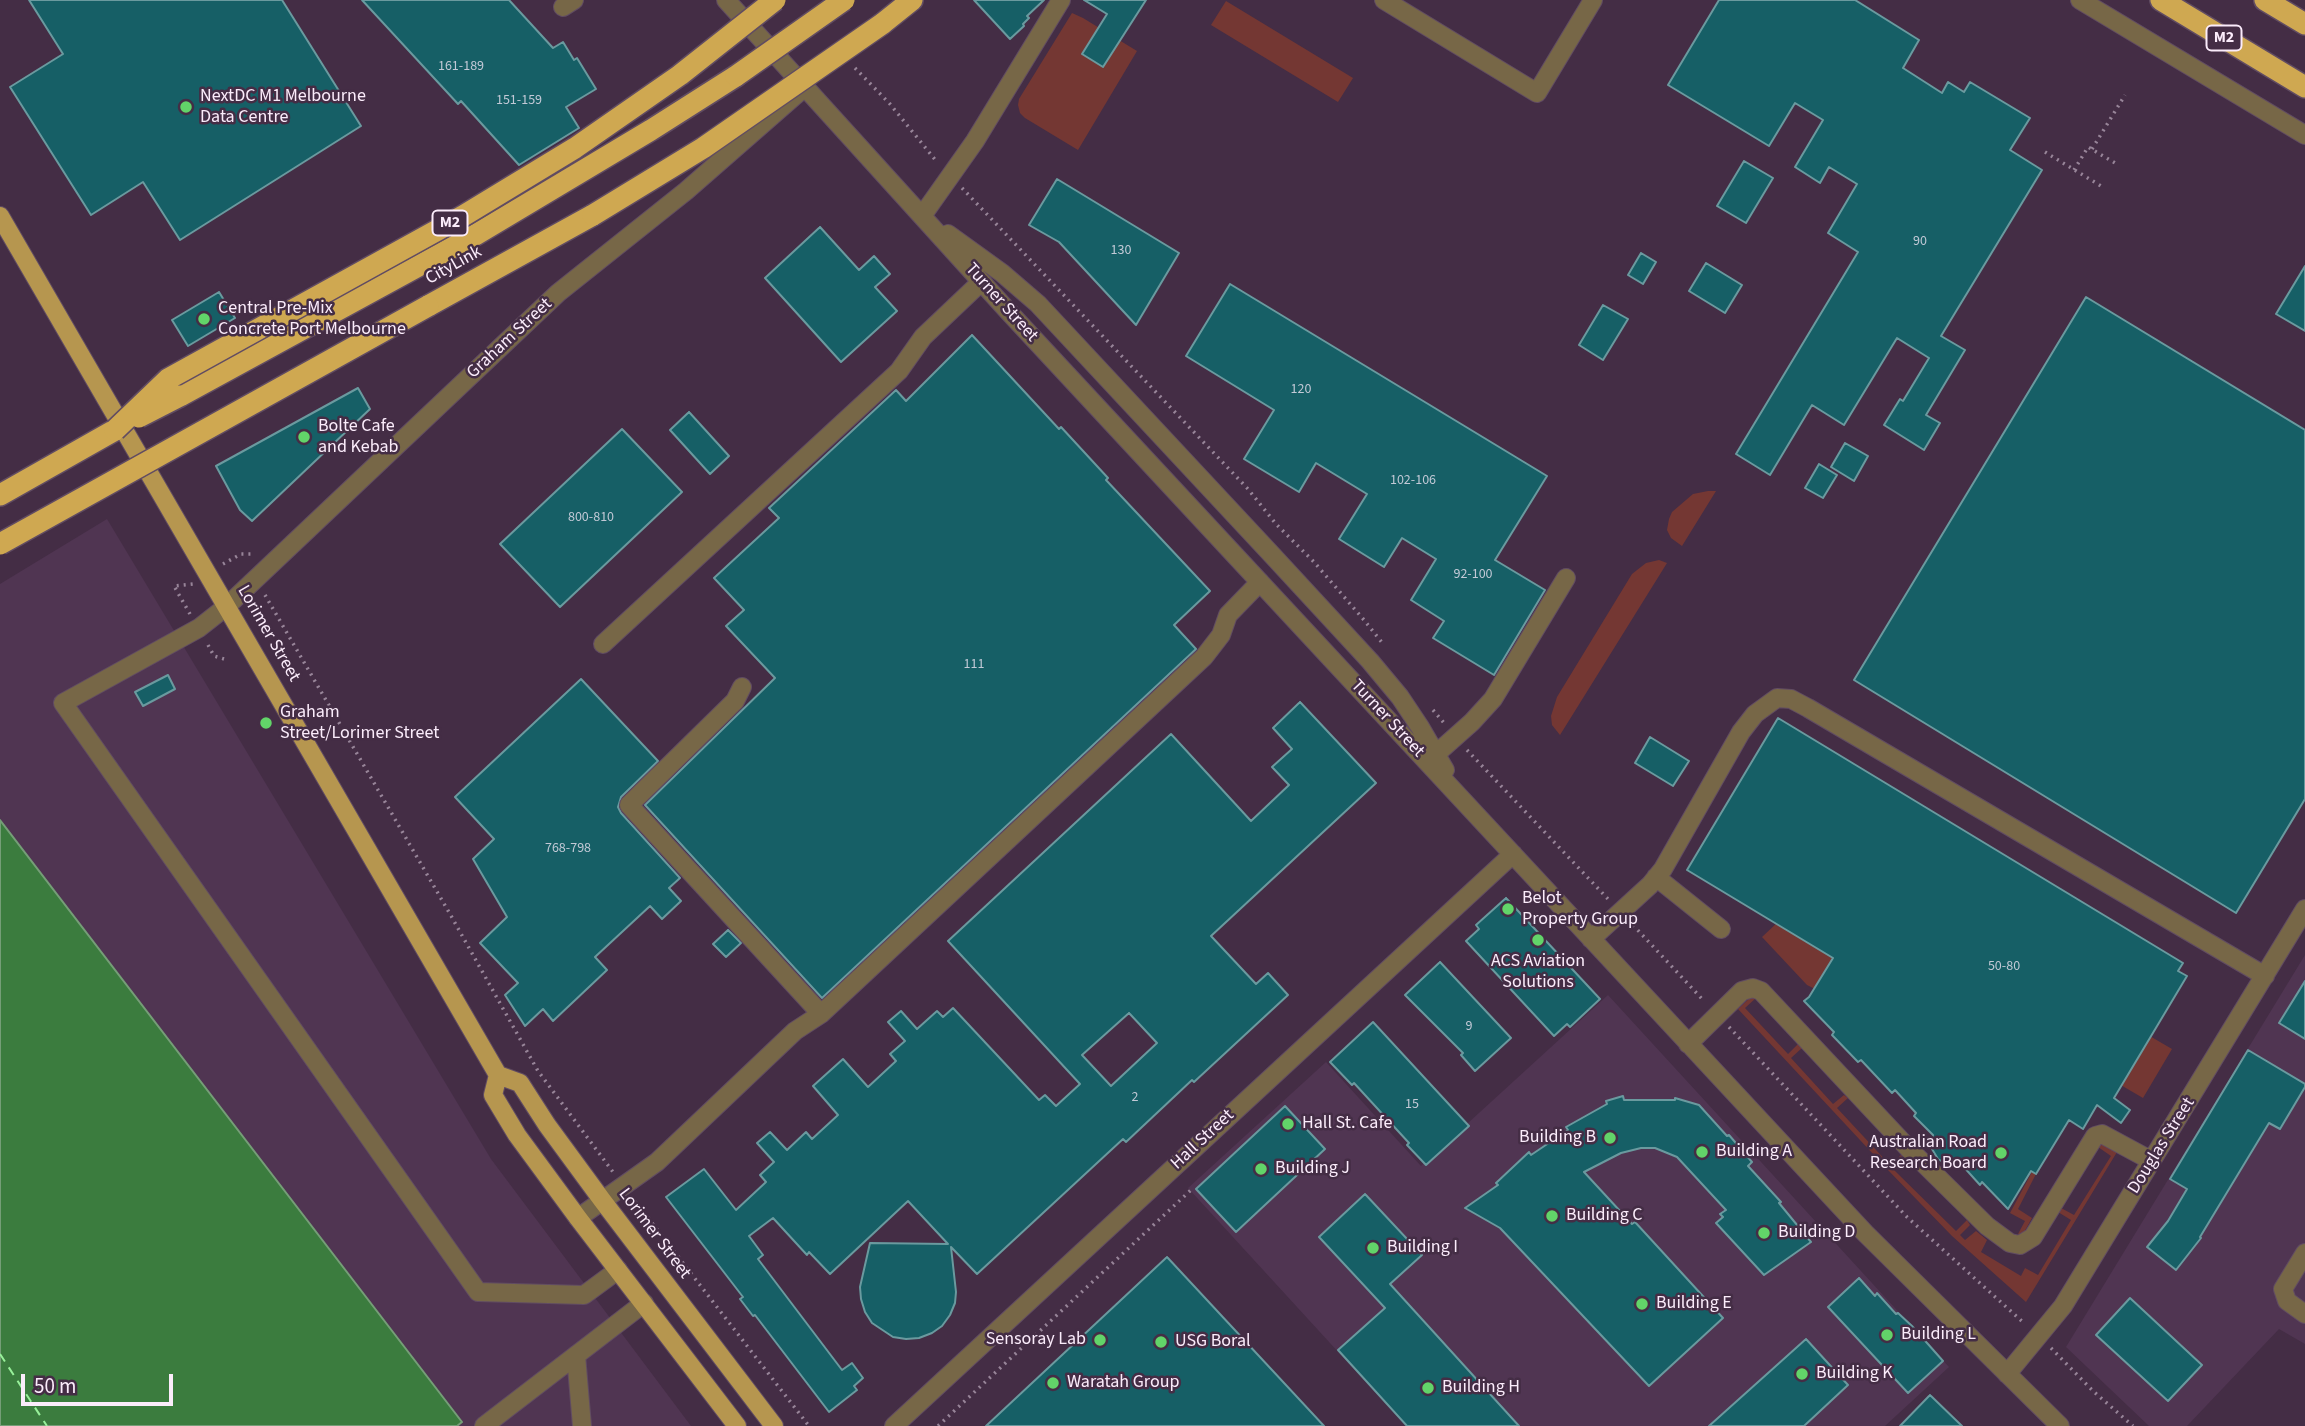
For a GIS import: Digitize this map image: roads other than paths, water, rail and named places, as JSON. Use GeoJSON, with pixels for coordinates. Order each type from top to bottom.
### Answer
{"type":"FeatureCollection","features":[{"type":"Feature","properties":{"kind":"highway","name":"M2"},"geometry":{"type":"LineString","coordinates":[[116,430],[167,379],[463,216],[575,148],[680,75],[775,0]]}},
{"type":"Feature","properties":{"kind":"highway","name":"CityLink"},"geometry":{"type":"LineString","coordinates":[[0,495],[477,234],[736,76],[844,0]]}},
{"type":"Feature","properties":{"kind":"highway","name":"CityLink"},"geometry":{"type":"LineString","coordinates":[[0,544],[628,195],[795,85],[912,0]]}},
{"type":"Feature","properties":{"kind":"highway","name":"M2"},"geometry":{"type":"LineString","coordinates":[[2161,0],[2299,83]]}},
{"type":"Feature","properties":{"kind":"highway"},"geometry":{"type":"LineString","coordinates":[[2265,0],[2305,24]]}},
{"type":"Feature","properties":{"kind":"main road","name":"Lorimer Street"},"geometry":{"type":"LineString","coordinates":[[0,216],[498,1075],[520,1083],[602,1200],[774,1426]]}},
{"type":"Feature","properties":{"kind":"main road","name":"Lorimer Street"},"geometry":{"type":"LineString","coordinates":[[498,1075],[493,1095],[524,1144],[737,1426]]}},
{"type":"Feature","properties":{"kind":"street","name":"Turner Street"},"geometry":{"type":"LineString","coordinates":[[726,0],[981,282],[1688,1044],[1865,1233],[2060,1426]]}},
{"type":"Feature","properties":{"kind":"street"},"geometry":{"type":"LineString","coordinates":[[1061,0],[975,141],[922,216],[1002,273],[1056,323],[1370,661],[1400,697],[1462,799]]}},
{"type":"Feature","properties":{"kind":"street"},"geometry":{"type":"LineString","coordinates":[[1384,0],[1537,93],[1593,0]]}},
{"type":"Feature","properties":{"kind":"street"},"geometry":{"type":"LineString","coordinates":[[2080,0],[2305,135]]}},
{"type":"Feature","properties":{"kind":"street","name":"Graham Street"},"geometry":{"type":"LineString","coordinates":[[618,1270],[584,1295],[478,1292],[63,702],[199,628],[227,606],[558,293],[687,191],[806,86]]}},
{"type":"Feature","properties":{"kind":"street"},"geometry":{"type":"LineString","coordinates":[[603,644],[899,371],[923,337],[981,282]]}},
{"type":"Feature","properties":{"kind":"street"},"geometry":{"type":"LineString","coordinates":[[1436,754],[1493,699],[1566,578]]}},
{"type":"Feature","properties":{"kind":"street"},"geometry":{"type":"LineString","coordinates":[[578,1218],[657,1162],[795,1031],[821,1014],[1204,657],[1221,635],[1228,615],[1260,582]]}},
{"type":"Feature","properties":{"kind":"street"},"geometry":{"type":"LineString","coordinates":[[742,687],[735,701],[629,805],[821,1014]]}},
{"type":"Feature","properties":{"kind":"street"},"geometry":{"type":"LineString","coordinates":[[1591,939],[1656,877],[1675,852],[1741,732],[1755,714],[1777,698],[1791,699],[1808,708],[2265,975]]}},
{"type":"Feature","properties":{"kind":"street","name":"Hall Street"},"geometry":{"type":"LineString","coordinates":[[894,1426],[1513,855]]}},
{"type":"Feature","properties":{"kind":"street"},"geometry":{"type":"LineString","coordinates":[[1656,877],[1721,929]]}},
{"type":"Feature","properties":{"kind":"street","name":"Douglas Street"},"geometry":{"type":"LineString","coordinates":[[2007,1374],[2063,1306],[2305,909]]}},
{"type":"Feature","properties":{"kind":"street"},"geometry":{"type":"LineString","coordinates":[[1688,1044],[1742,991],[1753,988],[1762,991],[1909,1149],[1987,1226],[2010,1243],[2020,1245],[2033,1237],[2092,1139],[2099,1134],[2152,1161]]}},
{"type":"Feature","properties":{"kind":"street"},"geometry":{"type":"LineString","coordinates":[[2305,1253],[2283,1289],[2287,1301],[2305,1314]]}},
{"type":"Feature","properties":{"kind":"street"},"geometry":{"type":"LineString","coordinates":[[484,1426],[644,1303]]}},
{"type":"Feature","properties":{"kind":"street"},"geometry":{"type":"LineString","coordinates":[[576,1355],[582,1426]]}},
{"type":"Feature","properties":{"kind":"place","name":"NextDC M1 Melbourne Data Centre"},"geometry":{"type":"Point","coordinates":[186,107]}},
{"type":"Feature","properties":{"kind":"place","name":"Central Pre-Mix Concrete Port Melbourne"},"geometry":{"type":"Point","coordinates":[204,319]}},
{"type":"Feature","properties":{"kind":"place","name":"Bolte Cafe and Kebab"},"geometry":{"type":"Point","coordinates":[304,437]}},
{"type":"Feature","properties":{"kind":"place","name":"Graham Street/Lorimer Street"},"geometry":{"type":"Point","coordinates":[266,723]}},
{"type":"Feature","properties":{"kind":"place","name":"Belot Property Group"},"geometry":{"type":"Point","coordinates":[1508,909]}},
{"type":"Feature","properties":{"kind":"place","name":"ACS Aviation Solutions"},"geometry":{"type":"Point","coordinates":[1538,940]}},
{"type":"Feature","properties":{"kind":"place","name":"Hall St. Cafe"},"geometry":{"type":"Point","coordinates":[1288,1124]}},
{"type":"Feature","properties":{"kind":"place","name":"Building B"},"geometry":{"type":"Point","coordinates":[1610,1138]}},
{"type":"Feature","properties":{"kind":"place","name":"Building A"},"geometry":{"type":"Point","coordinates":[1702,1152]}},
{"type":"Feature","properties":{"kind":"place","name":"Australian Road Research Board"},"geometry":{"type":"Point","coordinates":[2001,1153]}},
{"type":"Feature","properties":{"kind":"place","name":"Building J"},"geometry":{"type":"Point","coordinates":[1261,1169]}},
{"type":"Feature","properties":{"kind":"place","name":"Building C"},"geometry":{"type":"Point","coordinates":[1552,1216]}},
{"type":"Feature","properties":{"kind":"place","name":"Building D"},"geometry":{"type":"Point","coordinates":[1764,1233]}},
{"type":"Feature","properties":{"kind":"place","name":"Building I"},"geometry":{"type":"Point","coordinates":[1373,1248]}},
{"type":"Feature","properties":{"kind":"place","name":"Building E"},"geometry":{"type":"Point","coordinates":[1642,1304]}},
{"type":"Feature","properties":{"kind":"place","name":"Building L"},"geometry":{"type":"Point","coordinates":[1887,1335]}},
{"type":"Feature","properties":{"kind":"place","name":"Sensoray Lab"},"geometry":{"type":"Point","coordinates":[1100,1340]}},
{"type":"Feature","properties":{"kind":"place","name":"USG Boral"},"geometry":{"type":"Point","coordinates":[1161,1342]}},
{"type":"Feature","properties":{"kind":"place","name":"Building K"},"geometry":{"type":"Point","coordinates":[1802,1374]}},
{"type":"Feature","properties":{"kind":"place","name":"Waratah Group"},"geometry":{"type":"Point","coordinates":[1053,1383]}},
{"type":"Feature","properties":{"kind":"place","name":"Building H"},"geometry":{"type":"Point","coordinates":[1428,1388]}}]}
